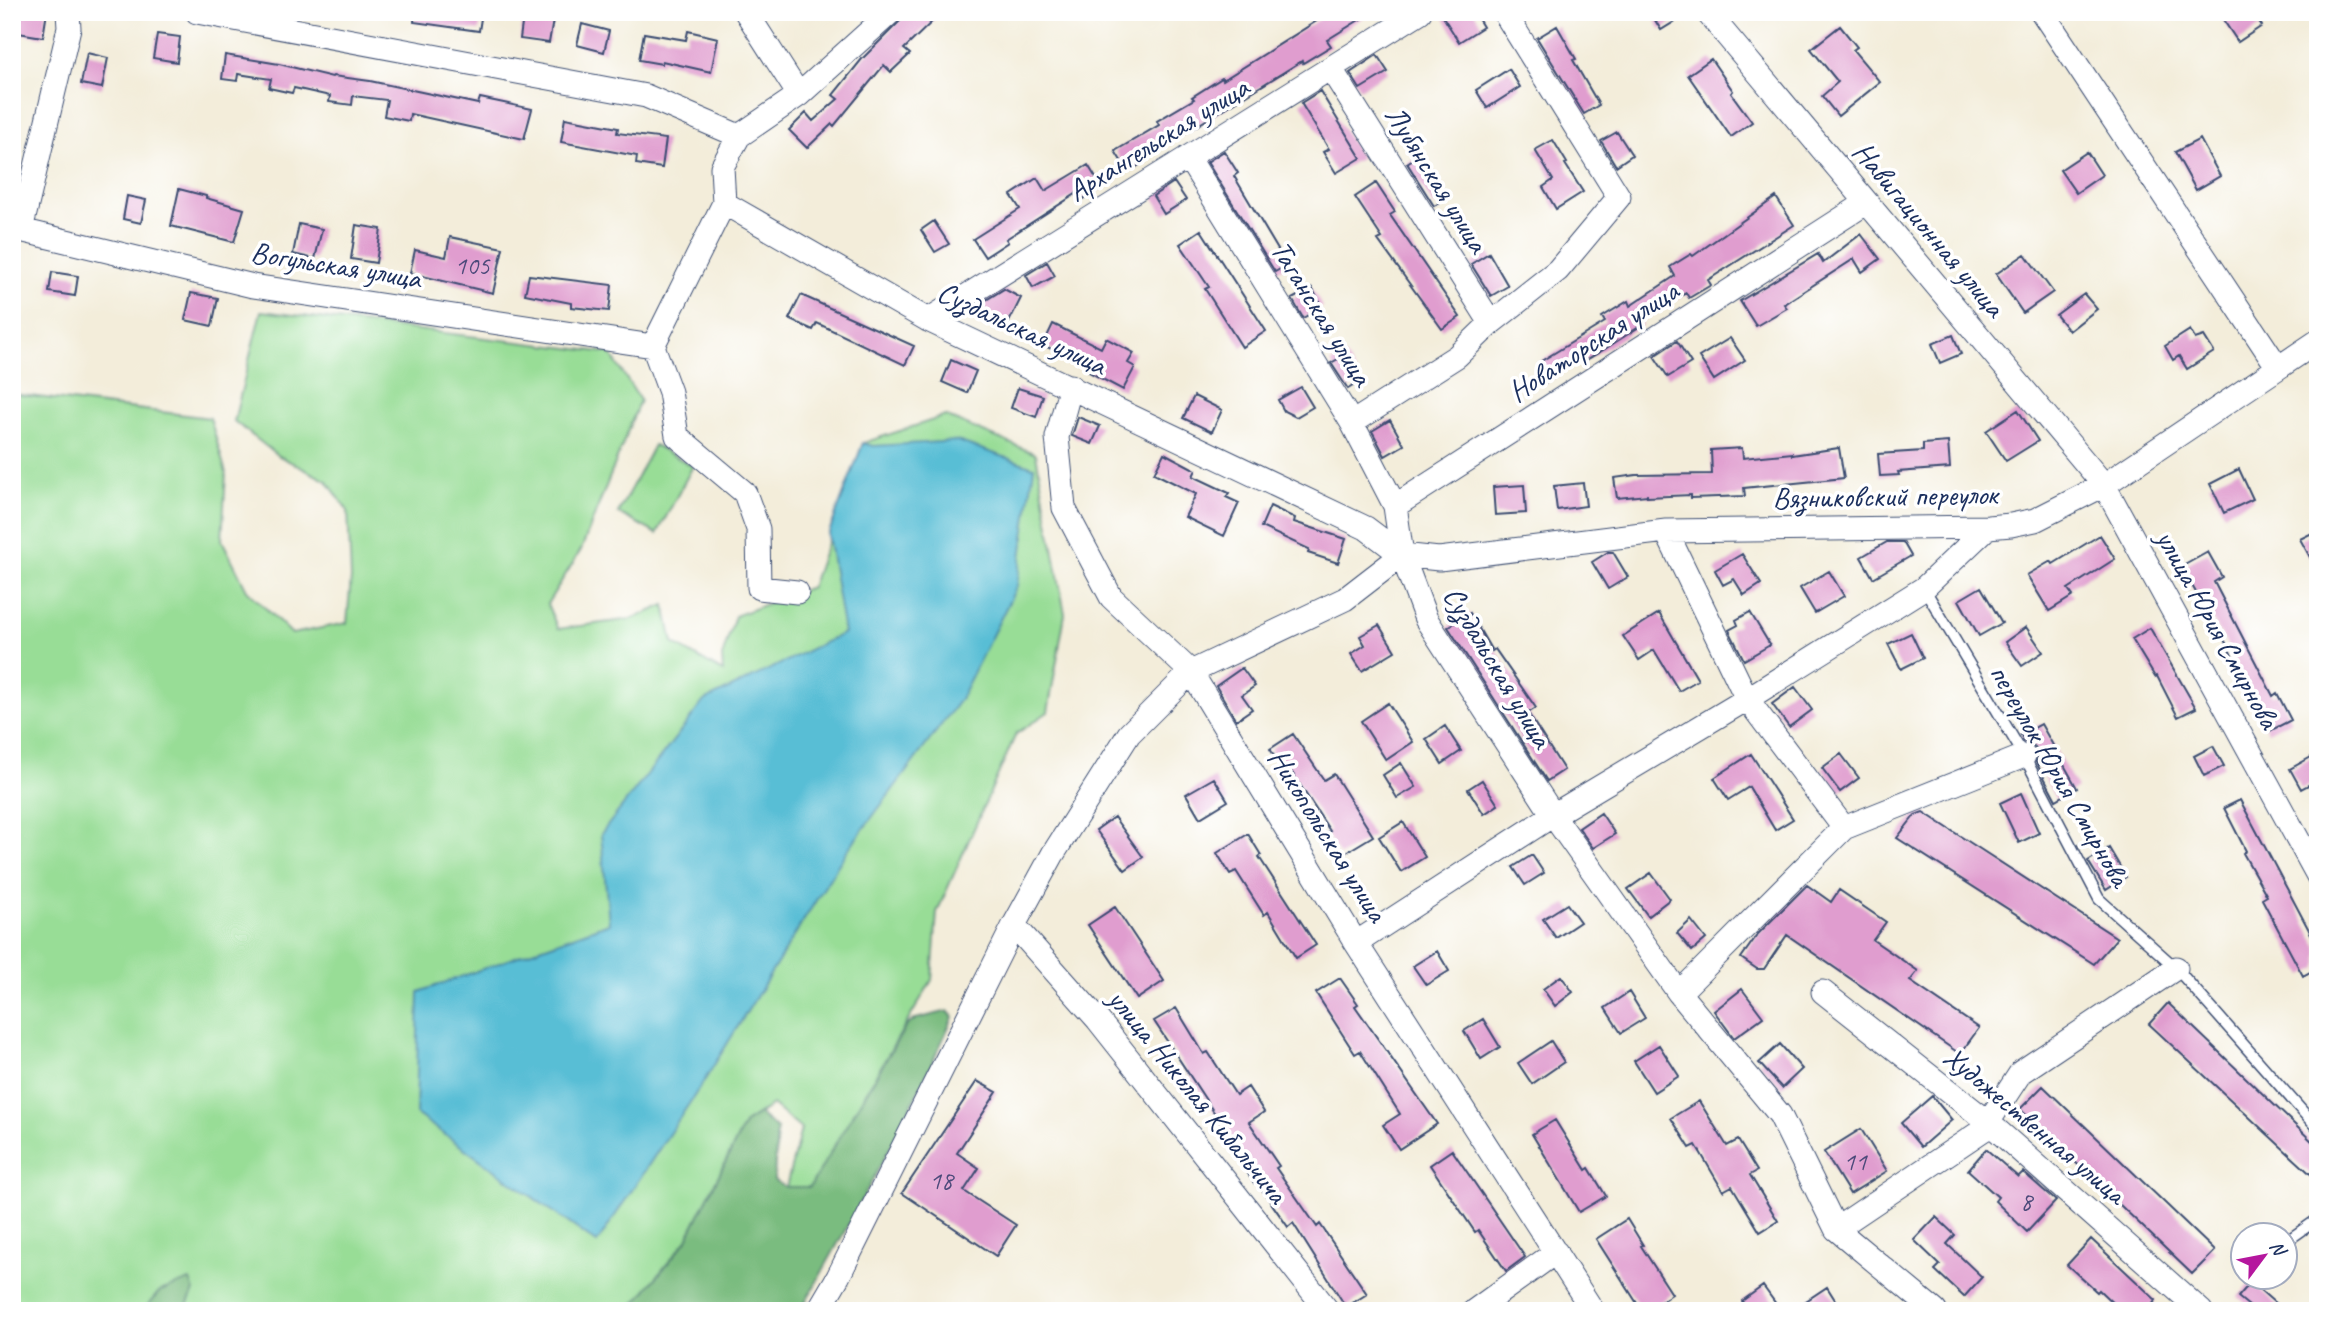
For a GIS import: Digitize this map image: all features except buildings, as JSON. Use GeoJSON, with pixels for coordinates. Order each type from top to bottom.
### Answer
{"type":"FeatureCollection","features":[{"type":"Feature","properties":{"kind":"street"},"geometry":{"type":"LineString","coordinates":[[17,229],[69,28],[68,12]]}},
{"type":"Feature","properties":{"kind":"street"},"geometry":{"type":"LineString","coordinates":[[197,12],[646,96],[739,136]]}},
{"type":"Feature","properties":{"kind":"street"},"geometry":{"type":"LineString","coordinates":[[746,12],[799,95]]}},
{"type":"Feature","properties":{"kind":"street"},"geometry":{"type":"LineString","coordinates":[[797,593],[759,588],[758,529],[745,493],[677,436],[670,392],[653,346],[724,203],[722,167],[739,136],[799,95],[891,12]]}},
{"type":"Feature","properties":{"kind":"street","name":"Архангельская улица"},"geometry":{"type":"LineString","coordinates":[[928,320],[1420,12]]}},
{"type":"Feature","properties":{"kind":"street"},"geometry":{"type":"LineString","coordinates":[[1352,423],[1457,356],[1491,323],[1558,270],[1619,197],[1504,12]]}},
{"type":"Feature","properties":{"kind":"street","name":"Навигационная улица"},"geometry":{"type":"LineString","coordinates":[[1707,12],[2104,485]]}},
{"type":"Feature","properties":{"kind":"street"},"geometry":{"type":"LineString","coordinates":[[2042,12],[2277,366]]}},
{"type":"Feature","properties":{"kind":"street","name":"Лубянская улица"},"geometry":{"type":"LineString","coordinates":[[1331,69],[1491,323]]}},
{"type":"Feature","properties":{"kind":"street","name":"Таганская улица"},"geometry":{"type":"LineString","coordinates":[[1188,157],[1352,423],[1395,506]]}},
{"type":"Feature","properties":{"kind":"street","name":"Суздальская улица"},"geometry":{"type":"LineString","coordinates":[[724,203],[928,320],[1366,528],[1402,555],[1426,619],[1553,815],[1679,993],[1780,1115],[1836,1229]]}},
{"type":"Feature","properties":{"kind":"street","name":"Новаторская улица"},"geometry":{"type":"LineString","coordinates":[[1395,506],[1866,203]]}},
{"type":"Feature","properties":{"kind":"street","name":"Вогульская улица"},"geometry":{"type":"LineString","coordinates":[[17,229],[253,286],[653,346]]}},
{"type":"Feature","properties":{"kind":"street","name":"Вязниковский переулок"},"geometry":{"type":"LineString","coordinates":[[1402,555],[1439,559],[1666,531],[1988,527],[2035,520],[2104,485],[2277,366],[2318,341]]}},
{"type":"Feature","properties":{"kind":"street","name":"Никопольская улица"},"geometry":{"type":"LineString","coordinates":[[1070,386],[1057,437],[1065,508],[1111,597],[1191,672],[1356,943],[1593,1311]]}},
{"type":"Feature","properties":{"kind":"street","name":"улица Юрия Смирнова"},"geometry":{"type":"LineString","coordinates":[[2104,485],[2318,876]]}},
{"type":"Feature","properties":{"kind":"street"},"geometry":{"type":"LineString","coordinates":[[818,1311],[838,1277],[1014,925],[1053,854],[1129,734],[1191,672],[1345,599],[1402,555],[1395,506]]}},
{"type":"Feature","properties":{"kind":"street"},"geometry":{"type":"LineString","coordinates":[[1356,943],[1553,815],[1747,699],[1924,588],[1988,527]]}},
{"type":"Feature","properties":{"kind":"street"},"geometry":{"type":"LineString","coordinates":[[1666,531],[1747,699],[1844,828]]}},
{"type":"Feature","properties":{"kind":"street"},"geometry":{"type":"LineString","coordinates":[[1679,993],[1844,828],[2024,757]]}},
{"type":"Feature","properties":{"kind":"street","name":"улица Николая Кибальчича"},"geometry":{"type":"LineString","coordinates":[[1014,925],[1098,1020],[1328,1311]]}},
{"type":"Feature","properties":{"kind":"street"},"geometry":{"type":"LineString","coordinates":[[1935,1311],[1836,1229],[1983,1130],[2021,1072],[2176,968]]}},
{"type":"Feature","properties":{"kind":"street","name":"Художественная улица"},"geometry":{"type":"LineString","coordinates":[[1823,992],[1988,1122],[2201,1311]]}},
{"type":"Feature","properties":{"kind":"street"},"geometry":{"type":"LineString","coordinates":[[1474,1311],[1556,1252]]}},
{"type":"Feature","properties":{"kind":"lane","name":"переулок Юрия Смирнова"},"geometry":{"type":"LineString","coordinates":[[1924,588],[2024,757],[2099,899],[2176,968],[2318,1129]]}},
{"type":"Feature","properties":{"kind":"lane"},"geometry":{"type":"LineString","coordinates":[[2298,1233],[2318,1219]]}},
{"type":"Feature","properties":{"kind":"green space"},"geometry":{"type":"Polygon","coordinates":[[[261,311],[610,353],[640,400],[581,550],[547,604],[558,629],[632,619],[665,605],[673,643],[723,672],[722,657],[735,616],[811,587],[863,443],[945,416],[1036,454],[1065,614],[1048,712],[1016,734],[937,912],[932,980],[810,1187],[786,1187],[801,1129],[772,1105],[745,1123],[686,1241],[629,1311],[193,1311],[160,1291],[143,1311],[12,1311],[12,394],[210,418],[226,473],[222,540],[247,590],[292,634],[347,623],[351,578],[348,511],[327,481],[277,455],[234,421],[261,311]]]}},
{"type":"Feature","properties":{"kind":"green space"},"geometry":{"type":"Polygon","coordinates":[[[654,445],[693,466],[657,534],[618,513],[654,445]]]}},
{"type":"Feature","properties":{"kind":"green space"},"geometry":{"type":"Polygon","coordinates":[[[948,1011],[953,1017],[919,1090],[845,1231],[798,1311],[629,1311],[686,1241],[745,1123],[759,1114],[777,1129],[774,1180],[786,1187],[810,1187],[906,1026],[916,1019],[948,1011]]]}},
{"type":"Feature","properties":{"kind":"green space"},"geometry":{"type":"Polygon","coordinates":[[[190,1280],[194,1291],[187,1305],[193,1311],[143,1311],[160,1291],[190,1280]]]}},
{"type":"Feature","properties":{"kind":"water"},"geometry":{"type":"Polygon","coordinates":[[[957,441],[1034,467],[1017,586],[959,701],[846,852],[706,1078],[597,1243],[416,1114],[419,992],[609,923],[601,834],[704,701],[844,633],[828,535],[863,443],[873,446],[957,441]]]}}]}
